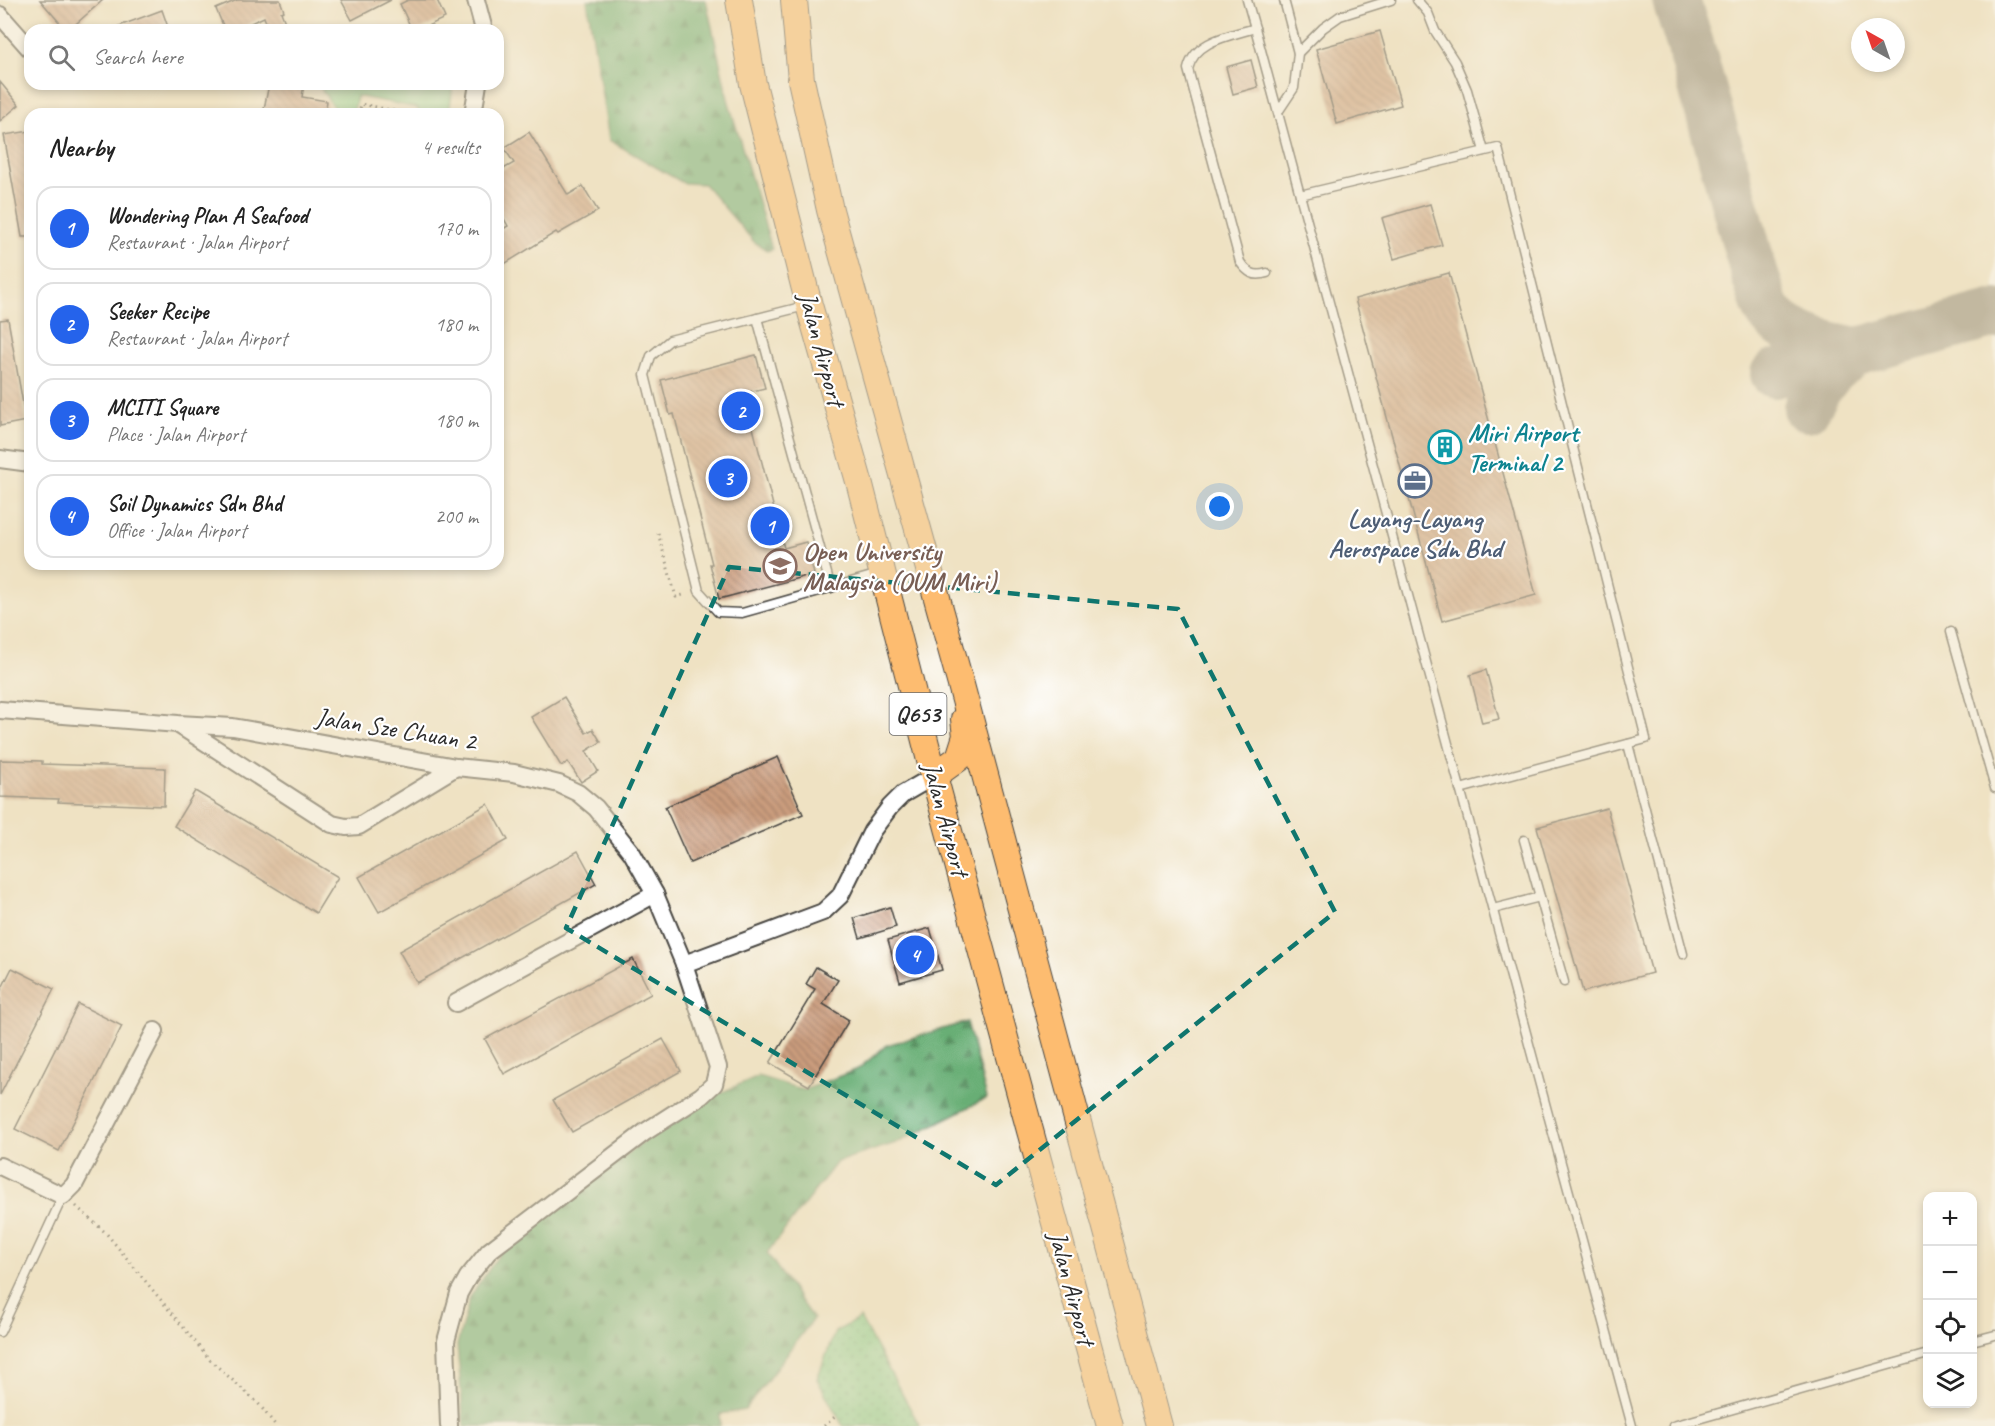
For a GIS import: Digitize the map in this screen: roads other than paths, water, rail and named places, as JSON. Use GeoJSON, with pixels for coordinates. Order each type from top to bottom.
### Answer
{"type":"FeatureCollection","features":[{"type":"Feature","properties":{"kind":"main road","name":"Jalan Airport"},"geometry":{"type":"LineString","coordinates":[[739,0],[753,84],[809,304],[1110,1426]]}},
{"type":"Feature","properties":{"kind":"main road","name":"Jalan Airport"},"geometry":{"type":"LineString","coordinates":[[794,0],[801,80],[830,210],[961,685],[1159,1426]]}},
{"type":"Feature","properties":{"kind":"main road"},"geometry":{"type":"LineString","coordinates":[[934,776],[959,758],[966,736],[961,685]]}},
{"type":"Feature","properties":{"kind":"street"},"geometry":{"type":"LineString","coordinates":[[476,0],[482,24]]}},
{"type":"Feature","properties":{"kind":"street"},"geometry":{"type":"LineString","coordinates":[[0,15],[24,42]]}},
{"type":"Feature","properties":{"kind":"street"},"geometry":{"type":"LineString","coordinates":[[474,108],[477,90]]}},
{"type":"Feature","properties":{"kind":"street"},"geometry":{"type":"LineString","coordinates":[[0,459],[24,462]]}},
{"type":"Feature","properties":{"kind":"street","name":"Jalan Sze Chuan 2"},"geometry":{"type":"LineString","coordinates":[[0,710],[233,727],[456,767],[514,772],[559,784],[578,793],[596,808],[632,853],[655,894],[684,964],[718,1067],[714,1084],[701,1096],[645,1132],[489,1251],[468,1277],[459,1293],[446,1341],[449,1426]]}},
{"type":"Feature","properties":{"kind":"street"},"geometry":{"type":"LineString","coordinates":[[178,724],[332,824],[346,828],[359,826],[456,767]]}},
{"type":"Feature","properties":{"kind":"street"},"geometry":{"type":"LineString","coordinates":[[684,964],[824,912],[840,896],[872,831],[890,807],[903,794],[934,776]]}},
{"type":"Feature","properties":{"kind":"street"},"geometry":{"type":"LineString","coordinates":[[456,1002],[655,894]]}},
{"type":"Feature","properties":{"kind":"street"},"geometry":{"type":"LineString","coordinates":[[0,1166],[63,1196],[74,1185],[155,1031]]}},
{"type":"Feature","properties":{"kind":"lane"},"geometry":{"type":"LineString","coordinates":[[1247,0],[1632,1426]]}},
{"type":"Feature","properties":{"kind":"lane"},"geometry":{"type":"LineString","coordinates":[[1278,112],[1294,88],[1298,53],[1284,0]]}},
{"type":"Feature","properties":{"kind":"lane"},"geometry":{"type":"LineString","coordinates":[[1298,53],[1323,28],[1340,16],[1391,0]]}},
{"type":"Feature","properties":{"kind":"lane"},"geometry":{"type":"LineString","coordinates":[[1417,0],[1428,14],[1435,31],[1455,62],[1467,90],[1484,151]]}},
{"type":"Feature","properties":{"kind":"lane"},"geometry":{"type":"LineString","coordinates":[[1255,28],[1208,43],[1197,51],[1188,69],[1240,262],[1251,274],[1258,276],[1267,273]]}},
{"type":"Feature","properties":{"kind":"lane"},"geometry":{"type":"LineString","coordinates":[[1300,195],[1498,148],[1646,739],[1460,789]]}},
{"type":"Feature","properties":{"kind":"lane"},"geometry":{"type":"LineString","coordinates":[[809,304],[670,340],[651,356],[645,375],[699,591],[718,612],[742,613],[883,573]]}},
{"type":"Feature","properties":{"kind":"lane"},"geometry":{"type":"LineString","coordinates":[[757,318],[831,588]]}},
{"type":"Feature","properties":{"kind":"lane"},"geometry":{"type":"LineString","coordinates":[[1951,632],[1995,788]]}},
{"type":"Feature","properties":{"kind":"lane"},"geometry":{"type":"LineString","coordinates":[[1628,744],[1683,954]]}},
{"type":"Feature","properties":{"kind":"lane"},"geometry":{"type":"LineString","coordinates":[[1524,840],[1564,982]]}},
{"type":"Feature","properties":{"kind":"lane"},"geometry":{"type":"LineString","coordinates":[[1493,909],[1540,897]]}},
{"type":"Feature","properties":{"kind":"lane"},"geometry":{"type":"LineString","coordinates":[[0,1332],[63,1196]]}},
{"type":"Feature","properties":{"kind":"lane"},"geometry":{"type":"LineString","coordinates":[[1977,1340],[1995,1335]]}},
{"type":"Feature","properties":{"kind":"lane"},"geometry":{"type":"LineString","coordinates":[[1673,1426],[1923,1355]]}},
{"type":"Feature","properties":{"kind":"place","name":"Seeker Recipe"},"geometry":{"type":"Point","coordinates":[741,411]}},
{"type":"Feature","properties":{"kind":"place","name":"Miri Airport Terminal 2"},"geometry":{"type":"Point","coordinates":[1445,447]}},
{"type":"Feature","properties":{"kind":"place","name":"MCITI Square"},"geometry":{"type":"Point","coordinates":[728,478]}},
{"type":"Feature","properties":{"kind":"place","name":"Layang-Layang Aerospace Sdn Bhd"},"geometry":{"type":"Point","coordinates":[1415,481]}},
{"type":"Feature","properties":{"kind":"place","name":"Wondering Plan A Seafood"},"geometry":{"type":"Point","coordinates":[770,526]}},
{"type":"Feature","properties":{"kind":"place","name":"Open University Malaysia (OUM Miri)"},"geometry":{"type":"Point","coordinates":[780,566]}},
{"type":"Feature","properties":{"kind":"place","name":"Soil Dynamics Sdn Bhd"},"geometry":{"type":"Point","coordinates":[915,955]}}]}
